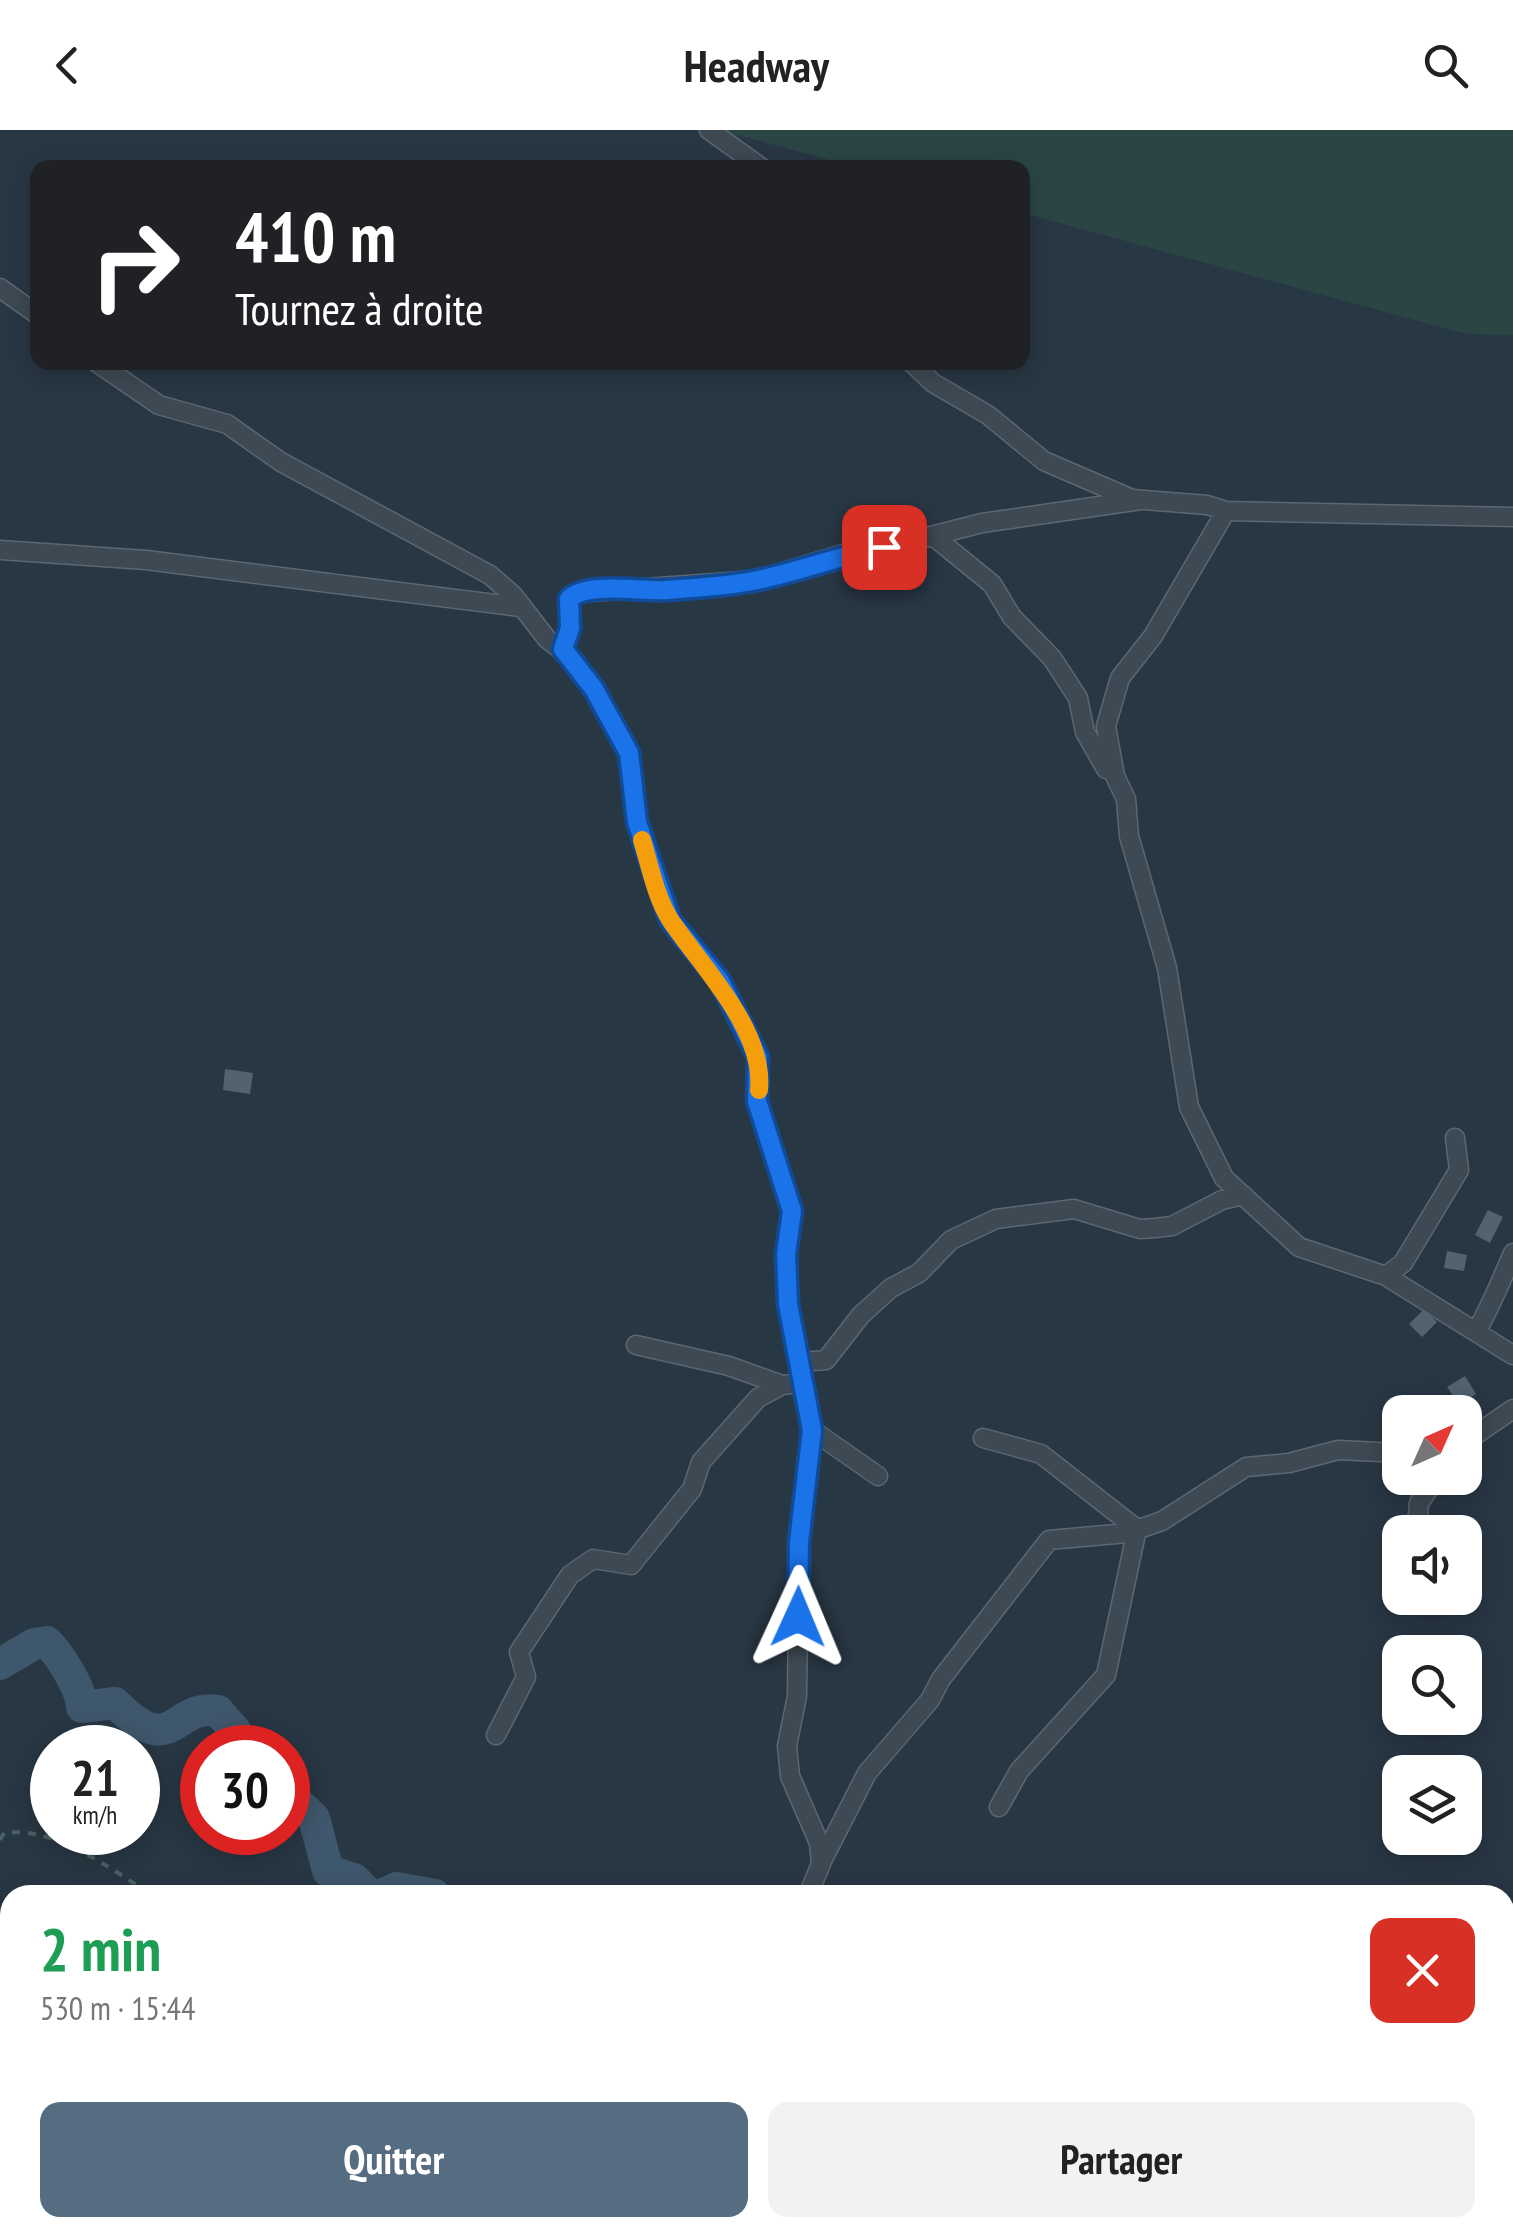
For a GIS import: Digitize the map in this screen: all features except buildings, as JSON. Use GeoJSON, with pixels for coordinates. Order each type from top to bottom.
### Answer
{"type":"FeatureCollection","features":[{"type":"Feature","properties":{"kind":"street"},"geometry":{"type":"LineString","coordinates":[[708,130],[751,160]]}},
{"type":"Feature","properties":{"kind":"street"},"geometry":{"type":"LineString","coordinates":[[0,288],[30,309]]}},
{"type":"Feature","properties":{"kind":"street"},"geometry":{"type":"LineString","coordinates":[[108,370],[158,405],[227,424],[290,468],[468,562],[506,588],[594,689],[629,753],[637,822],[670,920],[720,981],[758,1057],[757,1101],[792,1211],[786,1254],[788,1304],[812,1430],[799,1542],[796,1696],[787,1746],[790,1776],[819,1843],[821,1864]]}},
{"type":"Feature","properties":{"kind":"street"},"geometry":{"type":"LineString","coordinates":[[919,370],[933,384],[988,415],[1028,452],[1141,500]]}},
{"type":"Feature","properties":{"kind":"street"},"geometry":{"type":"LineString","coordinates":[[563,649],[570,628],[569,599],[576,592],[624,587],[665,590],[756,580],[850,552],[860,554],[1022,516],[1141,500],[1208,505],[1226,512],[1513,516]]}},
{"type":"Feature","properties":{"kind":"street"},"geometry":{"type":"LineString","coordinates":[[1226,512],[1153,636],[1120,678],[1106,726],[1115,776],[1126,798],[1130,836],[1167,968],[1189,1107],[1224,1178],[1299,1247],[1386,1276],[1513,1355]]}},
{"type":"Feature","properties":{"kind":"street"},"geometry":{"type":"LineString","coordinates":[[933,536],[992,584],[1012,617],[1052,658],[1078,698],[1085,732],[1100,752],[1103,766],[1115,776]]}},
{"type":"Feature","properties":{"kind":"street"},"geometry":{"type":"LineString","coordinates":[[0,550],[146,560],[520,607]]}},
{"type":"Feature","properties":{"kind":"street"},"geometry":{"type":"LineString","coordinates":[[1386,1276],[1403,1263],[1440,1196],[1460,1170],[1456,1138]]}},
{"type":"Feature","properties":{"kind":"street"},"geometry":{"type":"LineString","coordinates":[[802,1362],[826,1360],[861,1315],[891,1288],[919,1273],[951,1240],[996,1220],[1074,1209],[1140,1229],[1155,1228],[1172,1226],[1222,1200],[1243,1195]]}},
{"type":"Feature","properties":{"kind":"street"},"geometry":{"type":"LineString","coordinates":[[1476,1332],[1513,1254]]}},
{"type":"Feature","properties":{"kind":"street"},"geometry":{"type":"LineString","coordinates":[[636,1344],[729,1366],[782,1385]]}},
{"type":"Feature","properties":{"kind":"street"},"geometry":{"type":"LineString","coordinates":[[496,1735],[526,1677],[519,1652],[570,1575],[593,1559],[632,1565],[692,1489],[702,1462],[758,1398],[782,1385],[802,1383]]}},
{"type":"Feature","properties":{"kind":"street"},"geometry":{"type":"LineString","coordinates":[[1482,1430],[1513,1409]]}},
{"type":"Feature","properties":{"kind":"street"},"geometry":{"type":"LineString","coordinates":[[812,1430],[878,1476]]}},
{"type":"Feature","properties":{"kind":"street"},"geometry":{"type":"LineString","coordinates":[[983,1438],[1040,1454],[1137,1530]]}},
{"type":"Feature","properties":{"kind":"street"},"geometry":{"type":"LineString","coordinates":[[812,1885],[868,1773],[930,1700],[941,1679],[1049,1540],[1137,1530],[1162,1521],[1246,1467],[1289,1463],[1338,1450],[1382,1453]]}},
{"type":"Feature","properties":{"kind":"street"},"geometry":{"type":"LineString","coordinates":[[1418,1514],[1424,1495]]}},
{"type":"Feature","properties":{"kind":"street"},"geometry":{"type":"LineString","coordinates":[[999,1808],[1019,1771],[1106,1674],[1137,1530]]}},
{"type":"Feature","properties":{"kind":"path"},"geometry":{"type":"LineString","coordinates":[[0,1840],[4,1832],[23,1830],[89,1854],[137,1885]]}},
{"type":"Feature","properties":{"kind":"green space"},"geometry":{"type":"Polygon","coordinates":[[[718,130],[1513,130],[1513,335],[1466,334],[1030,215],[1030,160],[830,160],[718,130]]]}},
{"type":"Feature","properties":{"kind":"waterway"},"geometry":{"type":"LineString","coordinates":[[0,1664],[34,1644],[47,1642],[69,1672],[82,1707],[115,1703],[150,1728],[171,1726],[203,1711],[218,1711],[230,1725]]}},
{"type":"Feature","properties":{"kind":"waterway"},"geometry":{"type":"LineString","coordinates":[[310,1814],[328,1871],[354,1879],[360,1885]]}},
{"type":"Feature","properties":{"kind":"slow traffic"},"geometry":{"type":"LineString","coordinates":[[642,840],[670,920],[720,981],[758,1057],[759,1090]]}},
{"type":"Feature","properties":{"kind":"route"},"geometry":{"type":"LineString","coordinates":[[798,1617],[799,1542],[812,1430],[788,1304],[786,1254],[792,1211],[757,1101],[758,1057],[720,981],[670,920],[637,822],[629,753],[600,698],[563,649],[570,628],[569,599],[576,592],[624,587],[665,590],[756,580],[850,552],[860,554],[884,547]]}}]}
